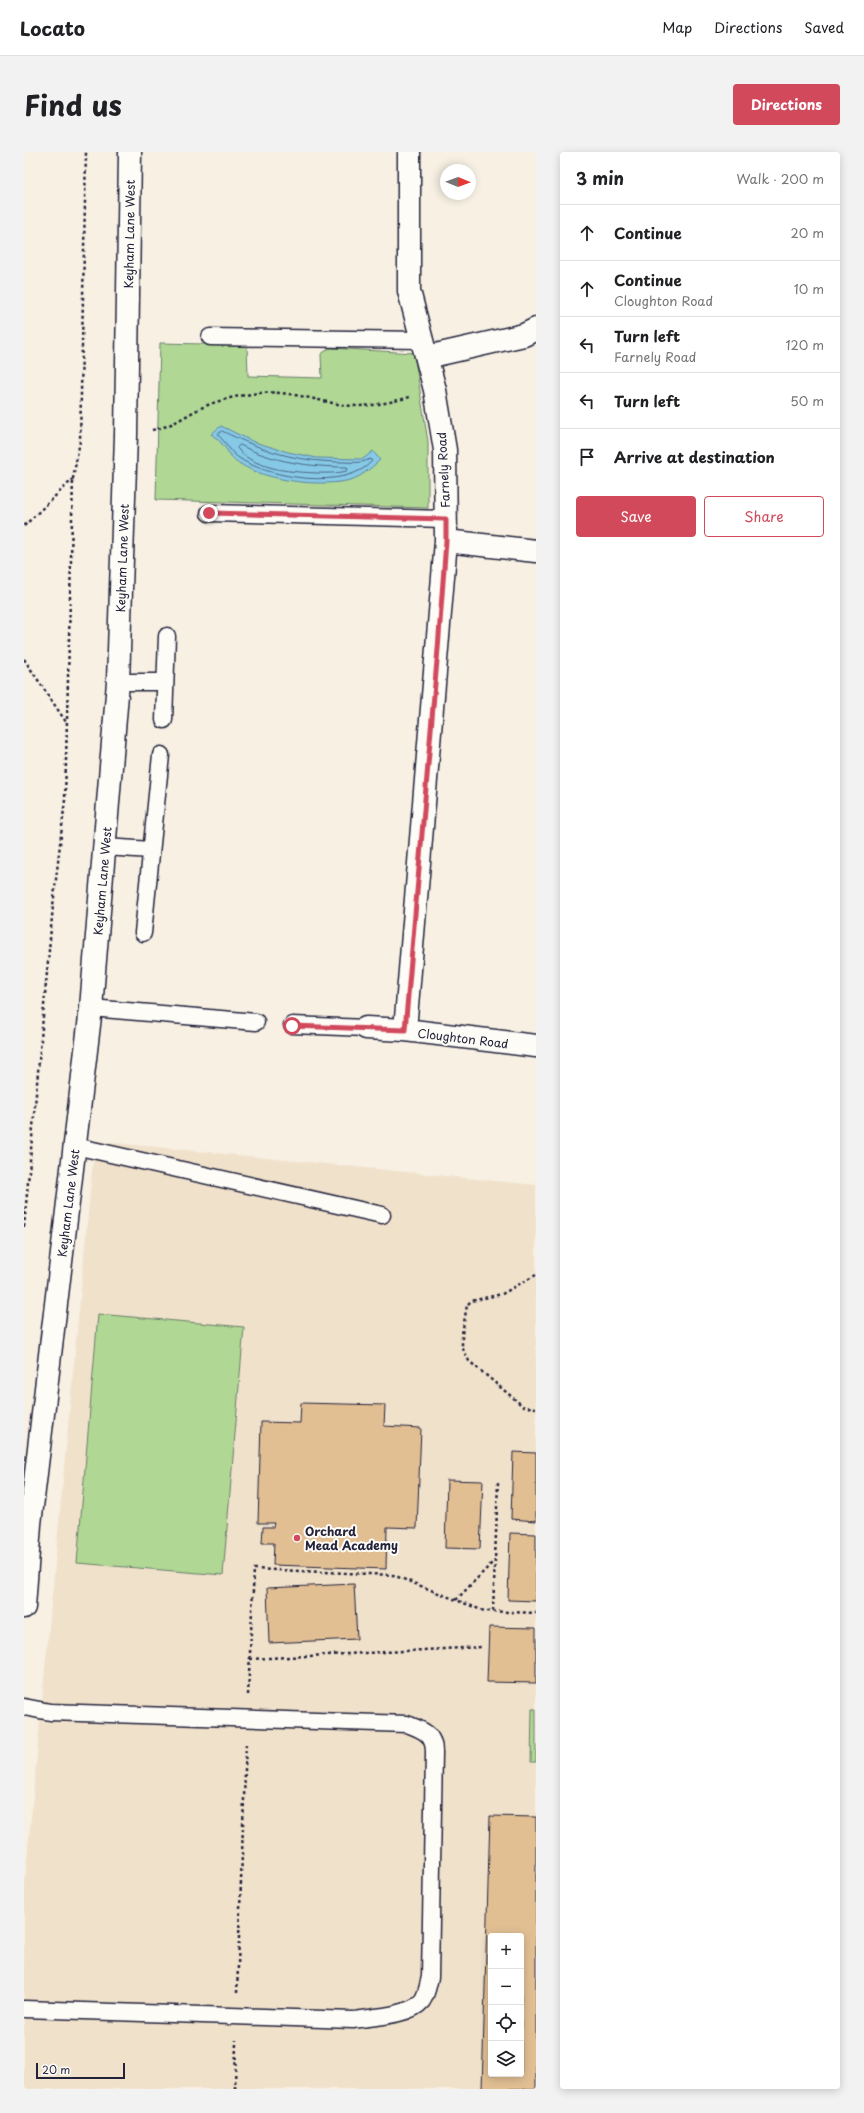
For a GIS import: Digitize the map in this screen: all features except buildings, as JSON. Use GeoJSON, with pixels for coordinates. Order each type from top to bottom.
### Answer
{"type":"FeatureCollection","features":[{"type":"Feature","properties":{"kind":"street","name":"Keyham Lane West"},"geometry":{"type":"LineString","coordinates":[[24,1607],[27,1524],[91,1008],[118,682],[126,435],[130,152]]}},
{"type":"Feature","properties":{"kind":"street","name":"Farnely Road"},"geometry":{"type":"LineString","coordinates":[[405,1030],[446,541],[445,450],[435,390],[409,291],[409,152]]}},
{"type":"Feature","properties":{"kind":"street"},"geometry":{"type":"LineString","coordinates":[[424,348],[524,335],[536,329]]}},
{"type":"Feature","properties":{"kind":"street"},"geometry":{"type":"LineString","coordinates":[[446,541],[536,551]]}},
{"type":"Feature","properties":{"kind":"street","name":"Cloughton Road"},"geometry":{"type":"LineString","coordinates":[[366,1028],[405,1030],[536,1046]]}},
{"type":"Feature","properties":{"kind":"lane"},"geometry":{"type":"LineString","coordinates":[[210,337],[424,348]]}},
{"type":"Feature","properties":{"kind":"lane"},"geometry":{"type":"LineString","coordinates":[[209,513],[446,519]]}},
{"type":"Feature","properties":{"kind":"lane"},"geometry":{"type":"LineString","coordinates":[[164,720],[167,636]]}},
{"type":"Feature","properties":{"kind":"lane"},"geometry":{"type":"LineString","coordinates":[[118,682],[165,682]]}},
{"type":"Feature","properties":{"kind":"lane"},"geometry":{"type":"LineString","coordinates":[[143,932],[161,755]]}},
{"type":"Feature","properties":{"kind":"lane"},"geometry":{"type":"LineString","coordinates":[[105,847],[151,850]]}},
{"type":"Feature","properties":{"kind":"lane"},"geometry":{"type":"LineString","coordinates":[[91,1008],[256,1022]]}},
{"type":"Feature","properties":{"kind":"lane"},"geometry":{"type":"LineString","coordinates":[[292,1026],[366,1028]]}},
{"type":"Feature","properties":{"kind":"lane"},"geometry":{"type":"LineString","coordinates":[[75,1146],[382,1215]]}},
{"type":"Feature","properties":{"kind":"lane"},"geometry":{"type":"LineString","coordinates":[[24,1707],[50,1712],[407,1724],[430,1735],[434,1743],[434,1752],[430,1977],[427,1990],[422,2000],[414,2007],[384,2016],[353,2020],[24,2009]]}},
{"type":"Feature","properties":{"kind":"path"},"geometry":{"type":"LineString","coordinates":[[24,1227],[53,906],[65,800],[73,478],[80,441],[86,152]]}},
{"type":"Feature","properties":{"kind":"path"},"geometry":{"type":"LineString","coordinates":[[126,435],[161,428],[177,423],[199,409],[231,398],[261,393],[306,396],[344,405],[371,406],[435,390]]}},
{"type":"Feature","properties":{"kind":"path"},"geometry":{"type":"LineString","coordinates":[[24,526],[30,522],[73,478]]}},
{"type":"Feature","properties":{"kind":"path"},"geometry":{"type":"LineString","coordinates":[[24,659],[67,723]]}},
{"type":"Feature","properties":{"kind":"path"},"geometry":{"type":"LineString","coordinates":[[536,1275],[502,1294],[471,1301],[467,1305],[462,1334],[462,1347],[469,1362],[524,1407],[536,1408]]}},
{"type":"Feature","properties":{"kind":"path"},"geometry":{"type":"LineString","coordinates":[[493,1611],[498,1482]]}},
{"type":"Feature","properties":{"kind":"path"},"geometry":{"type":"LineString","coordinates":[[456,1600],[495,1560]]}},
{"type":"Feature","properties":{"kind":"path"},"geometry":{"type":"LineString","coordinates":[[250,1659],[482,1647]]}},
{"type":"Feature","properties":{"kind":"shaded area","name":"Orchard Mead Academy"},"geometry":{"type":"Polygon","coordinates":[[[95,1141],[536,1185],[536,2089],[24,2089],[24,1892],[95,1141]]]}},
{"type":"Feature","properties":{"kind":"green space"},"geometry":{"type":"Polygon","coordinates":[[[160,343],[247,345],[248,376],[322,378],[321,354],[330,348],[414,353],[428,442],[428,508],[156,500],[160,343]]]}},
{"type":"Feature","properties":{"kind":"green space"},"geometry":{"type":"Polygon","coordinates":[[[98,1314],[244,1327],[223,1575],[77,1563],[98,1314]]]}},
{"type":"Feature","properties":{"kind":"green space"},"geometry":{"type":"Polygon","coordinates":[[[532,1709],[536,1709],[536,1762],[531,1762],[532,1709]]]}},
{"type":"Feature","properties":{"kind":"water"},"geometry":{"type":"Polygon","coordinates":[[[221,426],[254,442],[288,452],[317,458],[363,459],[373,451],[380,460],[360,476],[346,481],[319,483],[274,477],[247,468],[234,459],[221,443],[211,434],[221,426]]]}},
{"type":"Feature","properties":{"kind":"place","name":"Orchard Mead Academy"},"geometry":{"type":"Point","coordinates":[297,1538]}},
{"type":"Feature","properties":{"kind":"route"},"geometry":{"type":"LineString","coordinates":[[209,513],[446,519],[446,541],[438,649],[406,997],[405,1030],[292,1026]]}}]}
